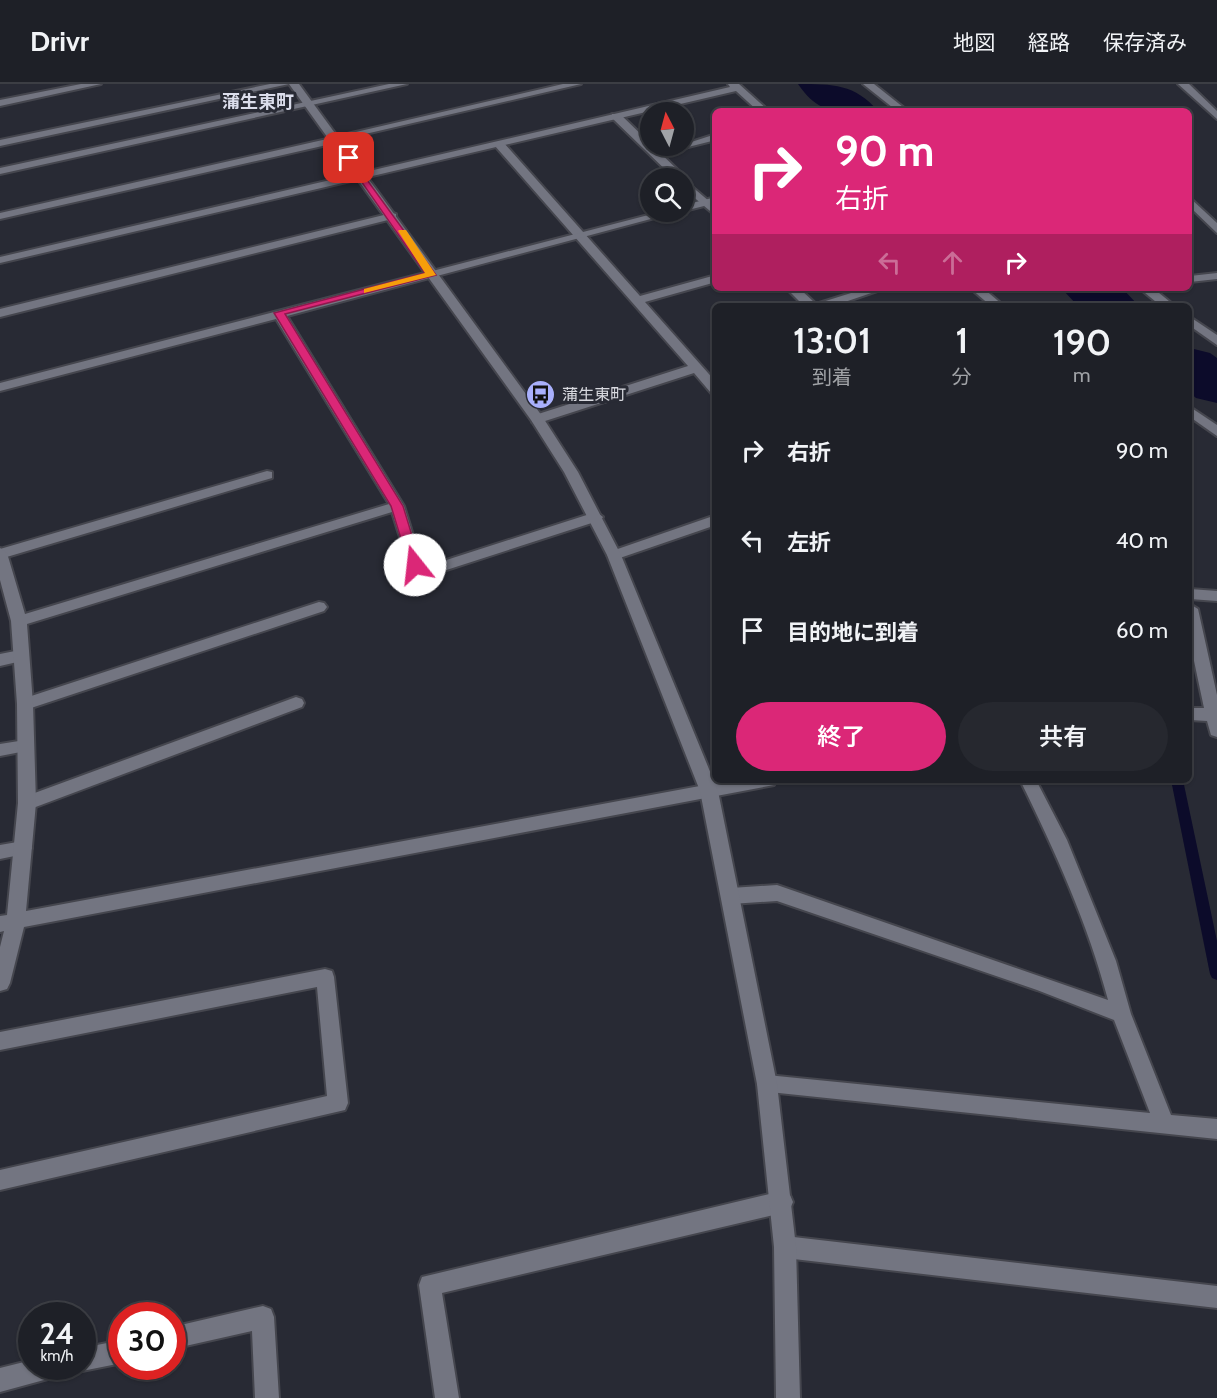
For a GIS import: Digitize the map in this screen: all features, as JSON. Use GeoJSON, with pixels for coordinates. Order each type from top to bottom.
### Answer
{"type":"FeatureCollection","features":[{"type":"Feature","properties":{"kind":"street"},"geometry":{"type":"LineString","coordinates":[[0,104],[96,84]]}},
{"type":"Feature","properties":{"kind":"street"},"geometry":{"type":"LineString","coordinates":[[0,142],[294,84],[392,216],[431,275],[537,419],[596,518],[614,555],[709,790],[768,1084],[785,1247],[788,1398]]}},
{"type":"Feature","properties":{"kind":"street"},"geometry":{"type":"LineString","coordinates":[[0,171],[402,84]]}},
{"type":"Feature","properties":{"kind":"street"},"geometry":{"type":"LineString","coordinates":[[526,84],[535,93]]}},
{"type":"Feature","properties":{"kind":"street"},"geometry":{"type":"LineString","coordinates":[[0,216],[576,84]]}},
{"type":"Feature","properties":{"kind":"street"},"geometry":{"type":"LineString","coordinates":[[868,84],[899,108]]}},
{"type":"Feature","properties":{"kind":"street"},"geometry":{"type":"LineString","coordinates":[[1183,84],[1217,116]]}},
{"type":"Feature","properties":{"kind":"street"},"geometry":{"type":"LineString","coordinates":[[0,260],[499,144],[735,86],[761,108]]}},
{"type":"Feature","properties":{"kind":"street"},"geometry":{"type":"LineString","coordinates":[[616,116],[640,130]]}},
{"type":"Feature","properties":{"kind":"street"},"geometry":{"type":"LineString","coordinates":[[694,142],[712,138]]}},
{"type":"Feature","properties":{"kind":"street"},"geometry":{"type":"LineString","coordinates":[[499,144],[712,386]]}},
{"type":"Feature","properties":{"kind":"street"},"geometry":{"type":"LineString","coordinates":[[694,190],[710,201]]}},
{"type":"Feature","properties":{"kind":"street"},"geometry":{"type":"LineString","coordinates":[[694,205],[710,201]]}},
{"type":"Feature","properties":{"kind":"street"},"geometry":{"type":"LineString","coordinates":[[1192,203],[1217,230]]}},
{"type":"Feature","properties":{"kind":"street"},"geometry":{"type":"LineString","coordinates":[[0,314],[392,216]]}},
{"type":"Feature","properties":{"kind":"street"},"geometry":{"type":"LineString","coordinates":[[0,387],[640,220]]}},
{"type":"Feature","properties":{"kind":"street"},"geometry":{"type":"LineString","coordinates":[[1192,279],[1217,276]]}},
{"type":"Feature","properties":{"kind":"street"},"geometry":{"type":"LineString","coordinates":[[637,301],[712,279]]}},
{"type":"Feature","properties":{"kind":"street"},"geometry":{"type":"LineString","coordinates":[[795,291],[808,303]]}},
{"type":"Feature","properties":{"kind":"street"},"geometry":{"type":"LineString","coordinates":[[830,303],[870,291]]}},
{"type":"Feature","properties":{"kind":"street"},"geometry":{"type":"LineString","coordinates":[[980,291],[994,303]]}},
{"type":"Feature","properties":{"kind":"street"},"geometry":{"type":"LineString","coordinates":[[1149,291],[1165,303]]}},
{"type":"Feature","properties":{"kind":"street"},"geometry":{"type":"LineString","coordinates":[[279,313],[397,506],[415,565],[434,568],[596,518]]}},
{"type":"Feature","properties":{"kind":"street"},"geometry":{"type":"LineString","coordinates":[[1192,322],[1217,341]]}},
{"type":"Feature","properties":{"kind":"street"},"geometry":{"type":"LineString","coordinates":[[537,419],[696,368]]}},
{"type":"Feature","properties":{"kind":"street"},"geometry":{"type":"LineString","coordinates":[[1192,413],[1217,432]]}},
{"type":"Feature","properties":{"kind":"street"},"geometry":{"type":"LineString","coordinates":[[0,983],[8,923],[23,848],[27,803],[25,704],[19,621],[0,554],[267,475]]}},
{"type":"Feature","properties":{"kind":"street"},"geometry":{"type":"LineString","coordinates":[[19,621],[397,506]]}},
{"type":"Feature","properties":{"kind":"street"},"geometry":{"type":"LineString","coordinates":[[614,555],[712,521]]}},
{"type":"Feature","properties":{"kind":"street"},"geometry":{"type":"LineString","coordinates":[[1192,594],[1217,596]]}},
{"type":"Feature","properties":{"kind":"street"},"geometry":{"type":"LineString","coordinates":[[25,704],[319,607]]}},
{"type":"Feature","properties":{"kind":"street"},"geometry":{"type":"LineString","coordinates":[[1192,617],[1217,731]]}},
{"type":"Feature","properties":{"kind":"street"},"geometry":{"type":"LineString","coordinates":[[0,660],[20,656]]}},
{"type":"Feature","properties":{"kind":"street"},"geometry":{"type":"LineString","coordinates":[[27,803],[296,703]]}},
{"type":"Feature","properties":{"kind":"street"},"geometry":{"type":"LineString","coordinates":[[1192,714],[1215,715]]}},
{"type":"Feature","properties":{"kind":"street"},"geometry":{"type":"LineString","coordinates":[[0,750],[25,746]]}},
{"type":"Feature","properties":{"kind":"street"},"geometry":{"type":"LineString","coordinates":[[8,923],[750,783]]}},
{"type":"Feature","properties":{"kind":"street"},"geometry":{"type":"LineString","coordinates":[[1029,783],[1063,851],[1107,961],[1121,1014],[1164,1123]]}},
{"type":"Feature","properties":{"kind":"street"},"geometry":{"type":"LineString","coordinates":[[0,852],[23,848]]}},
{"type":"Feature","properties":{"kind":"street"},"geometry":{"type":"LineString","coordinates":[[731,896],[777,893],[1040,983],[1121,1014]]}},
{"type":"Feature","properties":{"kind":"street"},"geometry":{"type":"LineString","coordinates":[[0,1041],[325,977],[338,1103],[0,1180]]}},
{"type":"Feature","properties":{"kind":"street"},"geometry":{"type":"LineString","coordinates":[[768,1084],[1217,1129]]}},
{"type":"Feature","properties":{"kind":"street"},"geometry":{"type":"LineString","coordinates":[[447,1398],[430,1285],[782,1202]]}},
{"type":"Feature","properties":{"kind":"street"},"geometry":{"type":"LineString","coordinates":[[785,1247],[1217,1297]]}},
{"type":"Feature","properties":{"kind":"street"},"geometry":{"type":"LineString","coordinates":[[186,1335],[263,1317],[267,1398]]}},
{"type":"Feature","properties":{"kind":"street"},"geometry":{"type":"LineString","coordinates":[[0,1380],[18,1375]]}},
{"type":"Feature","properties":{"kind":"waterway"},"geometry":{"type":"LineString","coordinates":[[820,84],[851,108]]}},
{"type":"Feature","properties":{"kind":"waterway"},"geometry":{"type":"LineString","coordinates":[[1092,291],[1108,303]]}},
{"type":"Feature","properties":{"kind":"waterway"},"geometry":{"type":"LineString","coordinates":[[1192,367],[1217,386]]}},
{"type":"Feature","properties":{"kind":"waterway"},"geometry":{"type":"LineString","coordinates":[[1178,783],[1217,974]]}},
{"type":"Feature","properties":{"kind":"slow traffic"},"geometry":{"type":"LineString","coordinates":[[368,291],[431,275],[402,231]]}},
{"type":"Feature","properties":{"kind":"place","name":"蒲生東町"},"geometry":{"type":"Point","coordinates":[541,394]}},
{"type":"Feature","properties":{"kind":"district","name":"蒲生東町"},"geometry":{"type":"Point","coordinates":[258,102]}},
{"type":"Feature","properties":{"kind":"route"},"geometry":{"type":"LineString","coordinates":[[349,158],[392,216],[431,275],[279,313],[397,506],[415,565]]}}]}
